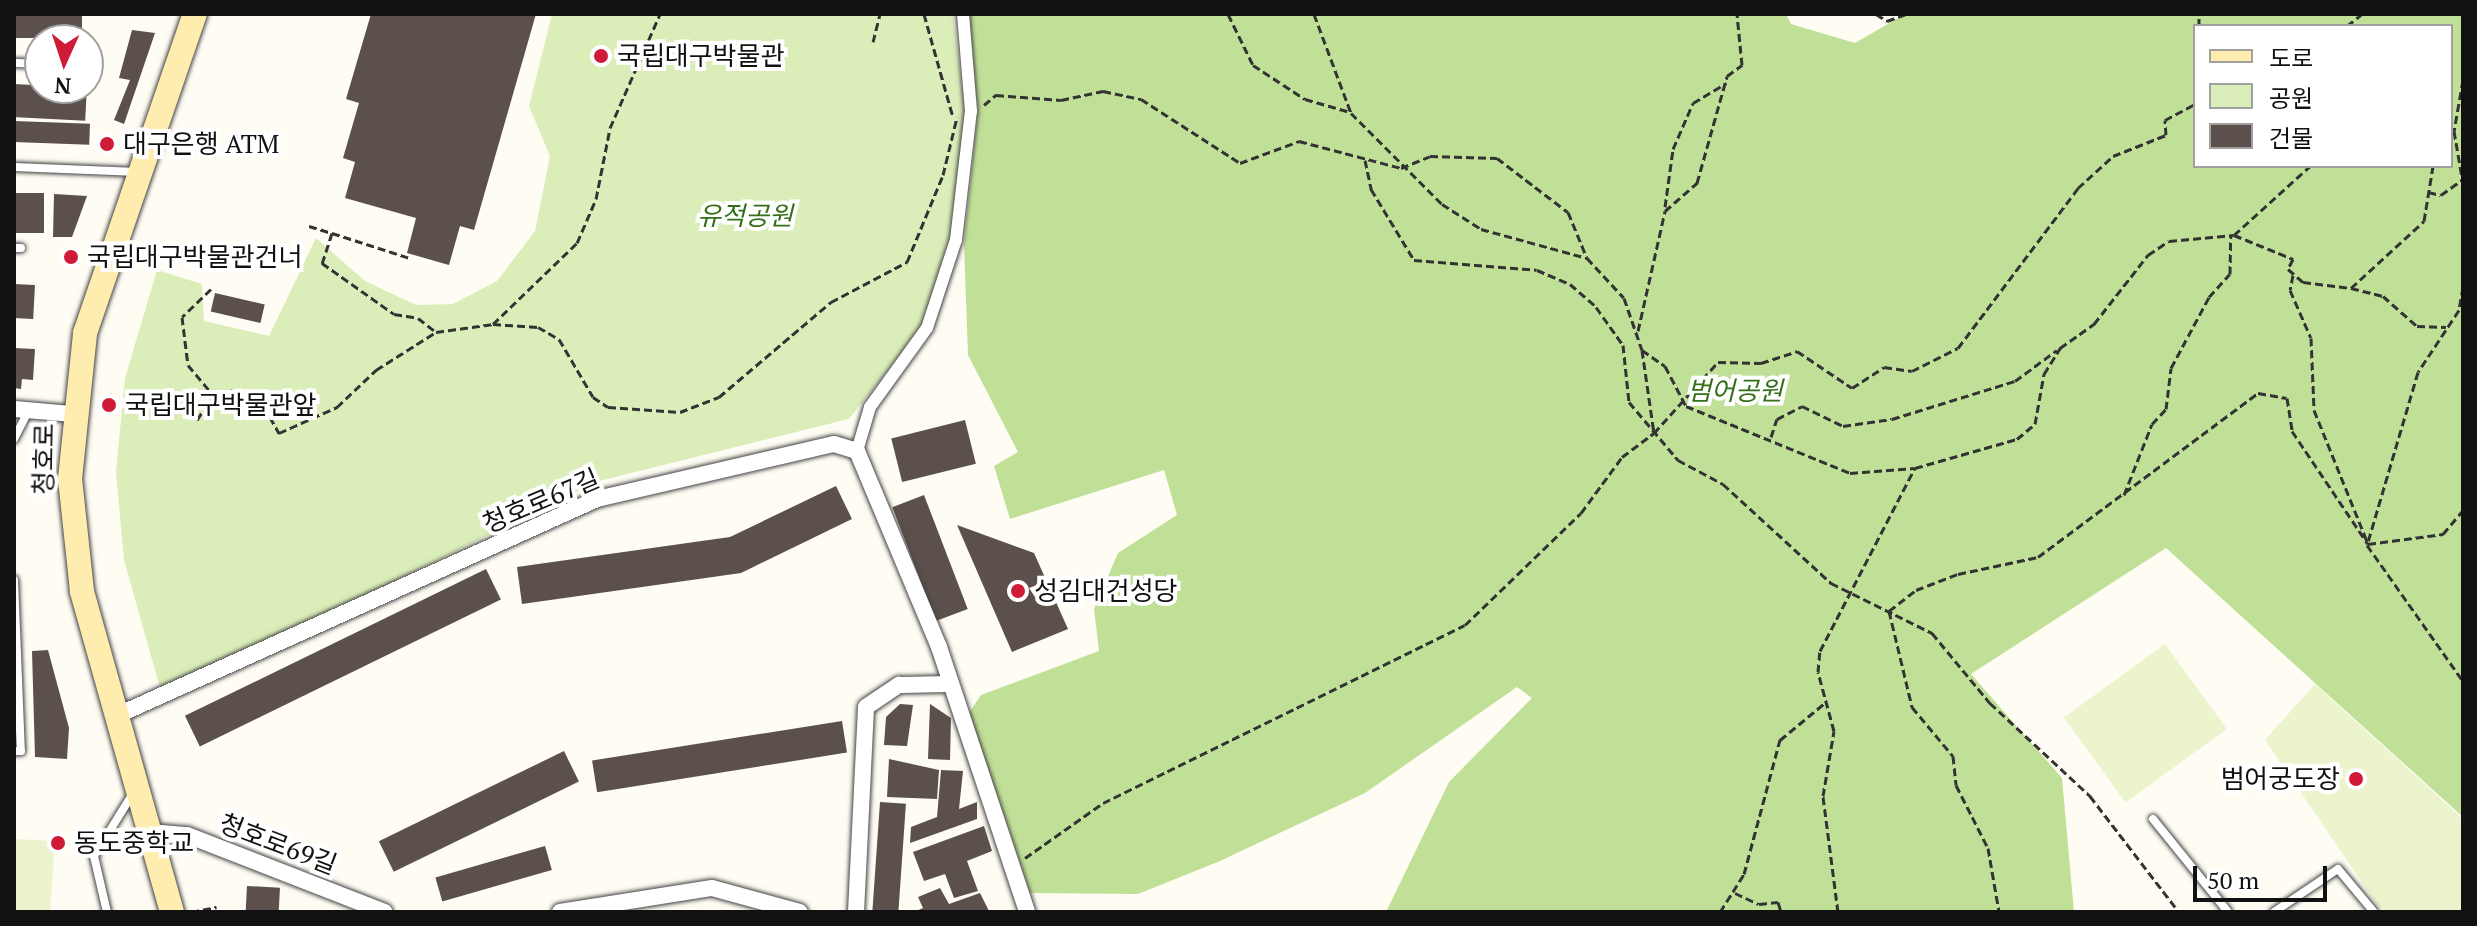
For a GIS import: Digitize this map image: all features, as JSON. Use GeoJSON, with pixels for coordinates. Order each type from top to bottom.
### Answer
{"type":"FeatureCollection","features":[{"type":"Feature","properties":{"kind":"main road","name":"청호로"},"geometry":{"type":"LineString","coordinates":[[172,912],[73,536],[72,414],[85,333],[195,14]]}},
{"type":"Feature","properties":{"kind":"street"},"geometry":{"type":"LineString","coordinates":[[963,14],[971,116],[943,295],[870,407],[857,451],[951,684],[1025,912]]}},
{"type":"Feature","properties":{"kind":"street"},"geometry":{"type":"LineString","coordinates":[[21,410],[72,414]]}},
{"type":"Feature","properties":{"kind":"street","name":"청호로67길"},"geometry":{"type":"LineString","coordinates":[[118,715],[597,499],[834,444],[857,451]]}},
{"type":"Feature","properties":{"kind":"street"},"geometry":{"type":"LineString","coordinates":[[856,912],[866,707],[899,685],[951,684]]}},
{"type":"Feature","properties":{"kind":"street","name":"청호로69길"},"geometry":{"type":"LineString","coordinates":[[150,832],[187,835],[385,912]]}},
{"type":"Feature","properties":{"kind":"street"},"geometry":{"type":"LineString","coordinates":[[560,912],[712,888],[800,912]]}},
{"type":"Feature","properties":{"kind":"lane"},"geometry":{"type":"LineString","coordinates":[[14,167],[142,172]]}},
{"type":"Feature","properties":{"kind":"lane"},"geometry":{"type":"LineString","coordinates":[[14,439],[21,410]]}},
{"type":"Feature","properties":{"kind":"lane"},"geometry":{"type":"LineString","coordinates":[[14,580],[21,751],[14,751]]}},
{"type":"Feature","properties":{"kind":"lane"},"geometry":{"type":"LineString","coordinates":[[107,912],[94,856],[137,787]]}},
{"type":"Feature","properties":{"kind":"lane"},"geometry":{"type":"LineString","coordinates":[[2153,819],[2228,912]]}},
{"type":"Feature","properties":{"kind":"lane"},"geometry":{"type":"LineString","coordinates":[[2274,912],[2338,869],[2374,912]]}},
{"type":"Feature","properties":{"kind":"path"},"geometry":{"type":"LineString","coordinates":[[493,324],[577,243],[596,199],[610,128],[660,14]]}},
{"type":"Feature","properties":{"kind":"path"},"geometry":{"type":"LineString","coordinates":[[873,42],[880,14]]}},
{"type":"Feature","properties":{"kind":"path"},"geometry":{"type":"LineString","coordinates":[[197,420],[213,395],[235,390],[258,396],[279,433],[337,407],[376,370],[436,332],[493,324],[538,327],[559,339],[586,388],[608,407],[680,412],[719,397],[831,302],[907,262],[943,175],[953,117],[924,14]]}},
{"type":"Feature","properties":{"kind":"path"},"geometry":{"type":"LineString","coordinates":[[1228,14],[1253,65],[1305,99],[1351,113]]}},
{"type":"Feature","properties":{"kind":"path"},"geometry":{"type":"LineString","coordinates":[[1314,14],[1351,113],[1442,204],[1481,229],[1587,258]]}},
{"type":"Feature","properties":{"kind":"path"},"geometry":{"type":"LineString","coordinates":[[1638,331],[1665,211],[1673,149],[1693,103],[1726,83],[1742,65],[1737,14]]}},
{"type":"Feature","properties":{"kind":"path"},"geometry":{"type":"LineString","coordinates":[[1876,14],[1887,21],[1906,14]]}},
{"type":"Feature","properties":{"kind":"path"},"geometry":{"type":"LineString","coordinates":[[2428,192],[2441,195],[2463,182],[2454,131],[2463,80]]}},
{"type":"Feature","properties":{"kind":"path"},"geometry":{"type":"LineString","coordinates":[[1665,211],[1706,166],[1726,83]]}},
{"type":"Feature","properties":{"kind":"path"},"geometry":{"type":"LineString","coordinates":[[953,117],[971,116],[996,95],[1061,100],[1103,91],[1159,105],[1227,160],[1257,160],[1309,141],[1364,158],[1406,165],[1430,156],[1497,158],[1568,212],[1587,258],[1624,298],[1638,331],[1654,433]]}},
{"type":"Feature","properties":{"kind":"path"},"geometry":{"type":"LineString","coordinates":[[1012,867],[1103,803],[1465,625],[1503,580],[1581,513],[1622,457],[1686,406],[1718,362],[1761,363],[1797,351],[1852,388],[1884,367],[1912,371],[1958,348],[2078,188],[2113,156],[2166,135],[2165,120],[2193,105]]}},
{"type":"Feature","properties":{"kind":"path"},"geometry":{"type":"LineString","coordinates":[[1364,158],[1371,189],[1414,260],[1537,270],[1570,284],[1596,307],[1623,345],[1629,402],[1678,460],[1723,484],[1811,568],[1855,596],[1932,633],[1990,703],[2090,796],[2179,912]]}},
{"type":"Feature","properties":{"kind":"path"},"geometry":{"type":"LineString","coordinates":[[2124,495],[2152,424],[2166,409],[2171,368],[2209,297],[2230,274],[2233,235],[2308,168]]}},
{"type":"Feature","properties":{"kind":"path"},"geometry":{"type":"LineString","coordinates":[[2351,288],[2424,221],[2433,168]]}},
{"type":"Feature","properties":{"kind":"path"},"geometry":{"type":"LineString","coordinates":[[309,226],[410,258]]}},
{"type":"Feature","properties":{"kind":"path"},"geometry":{"type":"LineString","coordinates":[[332,233],[322,263],[394,314],[418,318],[436,332]]}},
{"type":"Feature","properties":{"kind":"path"},"geometry":{"type":"LineString","coordinates":[[1771,437],[1777,419],[1802,406],[1843,426],[1892,419],[2015,381],[2094,324],[2127,278],[2169,241],[2233,235],[2293,259],[2294,274],[2288,283],[2311,338],[2314,410],[2368,544]]}},
{"type":"Feature","properties":{"kind":"path"},"geometry":{"type":"LineString","coordinates":[[2294,274],[2383,296],[2417,326],[2446,327]]}},
{"type":"Feature","properties":{"kind":"path"},"geometry":{"type":"LineString","coordinates":[[2368,544],[2418,372],[2446,327],[2463,287]]}},
{"type":"Feature","properties":{"kind":"path"},"geometry":{"type":"LineString","coordinates":[[211,289],[182,317],[182,348],[213,395]]}},
{"type":"Feature","properties":{"kind":"path"},"geometry":{"type":"LineString","coordinates":[[1642,350],[1665,366],[1686,406],[1771,437],[1850,473],[1915,468],[2017,439],[2035,424],[2044,374],[2060,348]]}},
{"type":"Feature","properties":{"kind":"path"},"geometry":{"type":"LineString","coordinates":[[1889,611],[1916,590],[1958,574],[2038,557],[2247,400],[2277,390],[2287,398],[2292,431],[2463,681]]}},
{"type":"Feature","properties":{"kind":"path"},"geometry":{"type":"LineString","coordinates":[[1838,912],[1824,805],[1834,731],[1826,702],[1820,651],[1855,596],[1915,468]]}},
{"type":"Feature","properties":{"kind":"path"},"geometry":{"type":"LineString","coordinates":[[2368,544],[2395,546],[2443,534],[2463,510]]}},
{"type":"Feature","properties":{"kind":"path"},"geometry":{"type":"LineString","coordinates":[[1889,611],[1912,707],[1953,756],[1956,785],[1988,848],[1999,912]]}},
{"type":"Feature","properties":{"kind":"path"},"geometry":{"type":"LineString","coordinates":[[1720,912],[1735,893],[1780,740],[1826,702]]}},
{"type":"Feature","properties":{"kind":"path"},"geometry":{"type":"LineString","coordinates":[[1735,893],[1759,904],[1778,902],[1781,912]]}},
{"type":"Feature","properties":{"kind":"path"},"geometry":{"type":"LineString","coordinates":[[191,912],[217,907]]}},
{"type":"Feature","properties":{"kind":"green space","name":"유적공원"},"geometry":{"type":"Polygon","coordinates":[[[552,14],[953,14],[965,112],[950,239],[922,327],[849,419],[599,481],[162,695],[124,560],[116,472],[125,378],[157,270],[202,284],[204,321],[269,336],[316,238],[365,281],[416,305],[453,304],[497,281],[535,231],[550,156],[529,106],[552,14]]]}},
{"type":"Feature","properties":{"kind":"green space","name":"범어공원"},"geometry":{"type":"Polygon","coordinates":[[[967,14],[1786,14],[1791,24],[1855,43],[1905,14],[2463,14],[2463,817],[2166,548],[1971,674],[2062,778],[2074,912],[1386,912],[1449,782],[1532,698],[1517,687],[1365,793],[1220,861],[1138,894],[1030,893],[969,713],[981,695],[1099,651],[1094,609],[1118,553],[1177,515],[1164,470],[1010,519],[994,466],[1018,452],[968,355],[964,244],[978,109],[967,14]]]}},
{"type":"Feature","properties":{"kind":"green space"},"geometry":{"type":"Polygon","coordinates":[[[2165,644],[2227,729],[2126,802],[2064,717],[2165,644]]]}},
{"type":"Feature","properties":{"kind":"green space","name":"범어궁도장"},"geometry":{"type":"Polygon","coordinates":[[[2315,684],[2463,819],[2463,912],[2386,912],[2376,903],[2265,740],[2315,684]]]}},
{"type":"Feature","properties":{"kind":"green space"},"geometry":{"type":"Polygon","coordinates":[[[14,839],[55,841],[50,912],[14,912],[14,839]]]}},
{"type":"Feature","properties":{"kind":"building"},"geometry":{"type":"Polygon","coordinates":[[[14,14],[82,14],[82,24],[24,24],[24,38],[14,38],[14,14]]]}},
{"type":"Feature","properties":{"kind":"building"},"geometry":{"type":"Polygon","coordinates":[[[371,14],[536,14],[474,230],[460,226],[449,265],[407,253],[416,218],[345,198],[355,162],[343,158],[359,103],[346,99],[371,14]]]}},
{"type":"Feature","properties":{"kind":"building"},"geometry":{"type":"Polygon","coordinates":[[[132,30],[155,33],[124,124],[114,120],[130,80],[119,78],[132,30]]]}},
{"type":"Feature","properties":{"kind":"building"},"geometry":{"type":"Polygon","coordinates":[[[14,84],[24,85],[24,104],[86,104],[85,121],[14,117],[14,84]]]}},
{"type":"Feature","properties":{"kind":"building"},"geometry":{"type":"Polygon","coordinates":[[[14,121],[90,124],[89,145],[14,142],[14,121]]]}},
{"type":"Feature","properties":{"kind":"building"},"geometry":{"type":"Polygon","coordinates":[[[14,193],[44,193],[44,233],[14,233],[14,193]]]}},
{"type":"Feature","properties":{"kind":"building"},"geometry":{"type":"Polygon","coordinates":[[[54,194],[87,196],[72,237],[53,237],[54,194]]]}},
{"type":"Feature","properties":{"kind":"building"},"geometry":{"type":"Polygon","coordinates":[[[14,284],[35,285],[33,319],[14,318],[14,284]]]}},
{"type":"Feature","properties":{"kind":"building"},"geometry":{"type":"Polygon","coordinates":[[[215,293],[265,304],[260,323],[211,312],[215,293]]]}},
{"type":"Feature","properties":{"kind":"building"},"geometry":{"type":"Polygon","coordinates":[[[14,348],[35,349],[33,380],[22,379],[21,389],[14,388],[14,348]]]}},
{"type":"Feature","properties":{"kind":"building"},"geometry":{"type":"Polygon","coordinates":[[[965,420],[976,464],[902,482],[891,438],[965,420]]]}},
{"type":"Feature","properties":{"kind":"building"},"geometry":{"type":"Polygon","coordinates":[[[836,486],[852,519],[741,573],[522,604],[517,567],[730,537],[836,486]]]}},
{"type":"Feature","properties":{"kind":"building"},"geometry":{"type":"Polygon","coordinates":[[[924,495],[968,609],[936,621],[892,507],[924,495]]]}},
{"type":"Feature","properties":{"kind":"building","name":"성김대건성당"},"geometry":{"type":"Polygon","coordinates":[[[957,525],[1034,553],[1068,629],[1012,652],[957,525]]]}},
{"type":"Feature","properties":{"kind":"building"},"geometry":{"type":"Polygon","coordinates":[[[486,569],[501,600],[200,746],[185,716],[486,569]]]}},
{"type":"Feature","properties":{"kind":"building"},"geometry":{"type":"Polygon","coordinates":[[[48,650],[69,728],[67,759],[35,757],[32,651],[48,650]]]}},
{"type":"Feature","properties":{"kind":"building"},"geometry":{"type":"Polygon","coordinates":[[[900,704],[913,705],[907,746],[884,745],[886,717],[900,704]]]}},
{"type":"Feature","properties":{"kind":"building"},"geometry":{"type":"Polygon","coordinates":[[[930,704],[951,718],[950,760],[928,759],[930,704]]]}},
{"type":"Feature","properties":{"kind":"building"},"geometry":{"type":"Polygon","coordinates":[[[842,721],[847,753],[597,792],[592,761],[842,721]]]}},
{"type":"Feature","properties":{"kind":"building"},"geometry":{"type":"Polygon","coordinates":[[[564,751],[579,782],[394,872],[379,841],[564,751]]]}},
{"type":"Feature","properties":{"kind":"building"},"geometry":{"type":"Polygon","coordinates":[[[889,759],[939,770],[937,799],[887,797],[889,759]]]}},
{"type":"Feature","properties":{"kind":"building"},"geometry":{"type":"Polygon","coordinates":[[[941,770],[963,771],[959,809],[977,802],[977,819],[910,843],[911,827],[937,817],[941,770]]]}},
{"type":"Feature","properties":{"kind":"building"},"geometry":{"type":"Polygon","coordinates":[[[880,802],[906,804],[898,912],[872,912],[880,802]]]}},
{"type":"Feature","properties":{"kind":"building"},"geometry":{"type":"Polygon","coordinates":[[[984,826],[992,851],[967,861],[978,891],[954,898],[945,874],[924,881],[913,852],[984,826]]]}},
{"type":"Feature","properties":{"kind":"building"},"geometry":{"type":"Polygon","coordinates":[[[545,846],[552,870],[442,901],[435,877],[545,846]]]}},
{"type":"Feature","properties":{"kind":"building"},"geometry":{"type":"Polygon","coordinates":[[[247,886],[280,888],[279,912],[246,912],[247,886]]]}},
{"type":"Feature","properties":{"kind":"building"},"geometry":{"type":"Polygon","coordinates":[[[940,888],[949,904],[980,893],[989,911],[914,912],[923,908],[918,897],[940,888]]]}},
{"type":"Feature","properties":{"kind":"place","name":"국립대구박물관"},"geometry":{"type":"Point","coordinates":[601,56]}},
{"type":"Feature","properties":{"kind":"place","name":"대구은행 ATM"},"geometry":{"type":"Point","coordinates":[107,144]}},
{"type":"Feature","properties":{"kind":"place","name":"국립대구박물관건너"},"geometry":{"type":"Point","coordinates":[71,257]}},
{"type":"Feature","properties":{"kind":"place","name":"국립대구박물관앞"},"geometry":{"type":"Point","coordinates":[109,405]}},
{"type":"Feature","properties":{"kind":"place","name":"성김대건성당"},"geometry":{"type":"Point","coordinates":[1018,591]}},
{"type":"Feature","properties":{"kind":"place","name":"범어궁도장"},"geometry":{"type":"Point","coordinates":[2356,779]}},
{"type":"Feature","properties":{"kind":"place","name":"동도중학교"},"geometry":{"type":"Point","coordinates":[58,843]}}]}
